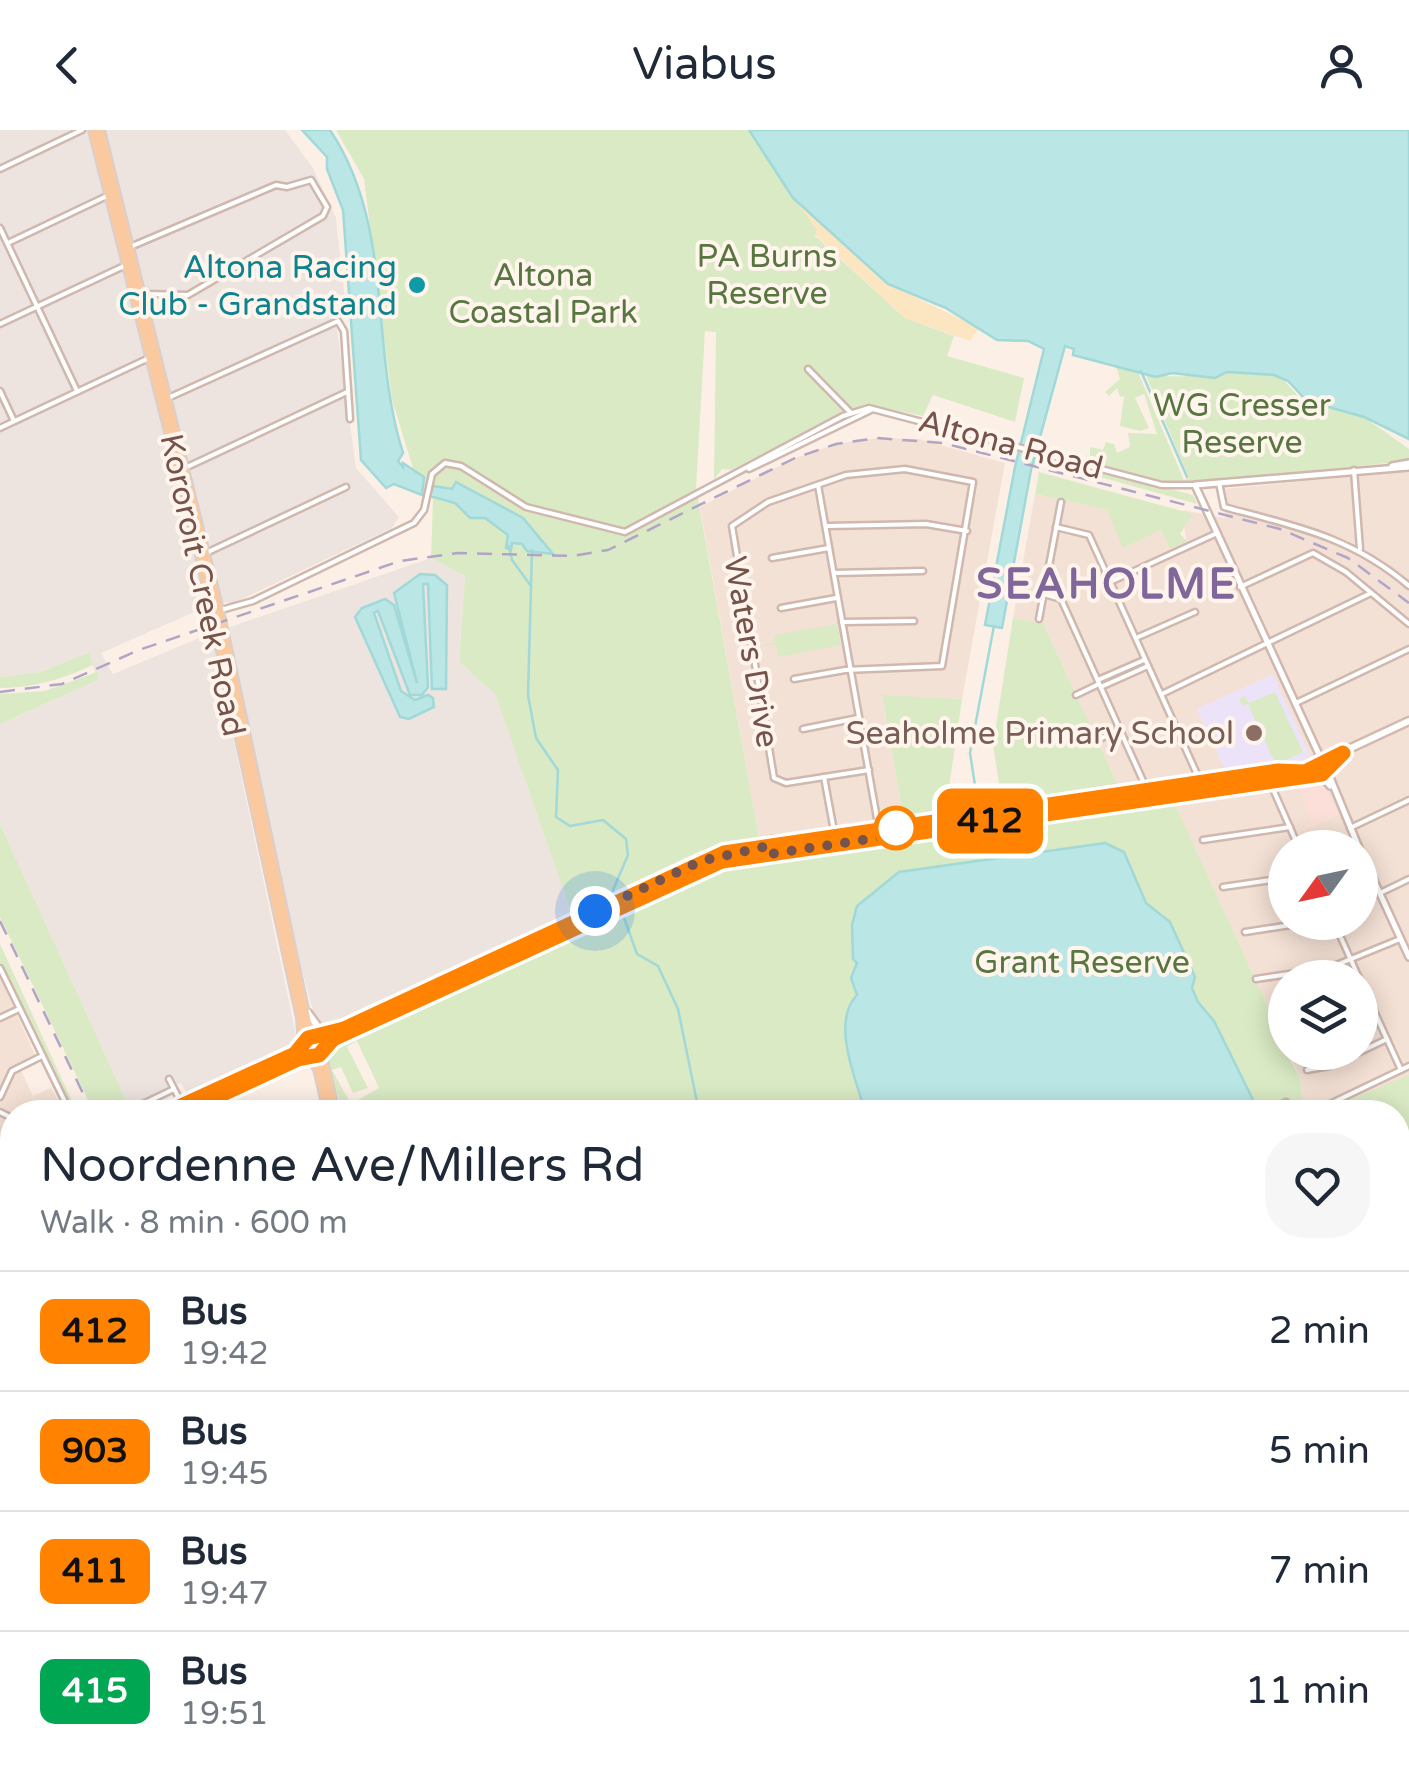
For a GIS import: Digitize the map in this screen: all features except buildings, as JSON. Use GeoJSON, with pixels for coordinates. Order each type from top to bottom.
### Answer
{"type":"FeatureCollection","features":[{"type":"Feature","properties":{"kind":"main road","name":"Kororoit Creek Road"},"geometry":{"type":"LineString","coordinates":[[96,130],[128,264],[168,398],[182,469]]}},
{"type":"Feature","properties":{"kind":"main road","name":"Kororoit Creek Road"},"geometry":{"type":"LineString","coordinates":[[96,130],[143,294],[298,988],[304,1044],[309,1056]]}},
{"type":"Feature","properties":{"kind":"main road","name":"Kororoit Creek Road"},"geometry":{"type":"LineString","coordinates":[[202,554],[219,610],[224,655]]}},
{"type":"Feature","properties":{"kind":"main road"},"geometry":{"type":"LineString","coordinates":[[1148,794],[1201,783],[1305,772],[1409,721]]}},
{"type":"Feature","properties":{"kind":"main road"},"geometry":{"type":"LineString","coordinates":[[210,1100],[322,1051],[333,1039],[710,858],[1323,772],[1343,753]]}},
{"type":"Feature","properties":{"kind":"main road"},"geometry":{"type":"LineString","coordinates":[[1318,763],[1323,772]]}},
{"type":"Feature","properties":{"kind":"main road"},"geometry":{"type":"LineString","coordinates":[[769,850],[852,834],[879,834]]}},
{"type":"Feature","properties":{"kind":"main road"},"geometry":{"type":"LineString","coordinates":[[202,1100],[295,1054],[304,1044],[596,914]]}},
{"type":"Feature","properties":{"kind":"main road","name":"Kororoit Creek Road"},"geometry":{"type":"LineString","coordinates":[[298,988],[308,1027],[319,1037],[322,1051]]}},
{"type":"Feature","properties":{"kind":"main road"},"geometry":{"type":"LineString","coordinates":[[322,1051],[332,1100]]}},
{"type":"Feature","properties":{"kind":"main road"},"geometry":{"type":"LineString","coordinates":[[309,1056],[318,1069],[325,1100]]}},
{"type":"Feature","properties":{"kind":"street"},"geometry":{"type":"LineString","coordinates":[[0,169],[82,130]]}},
{"type":"Feature","properties":{"kind":"street"},"geometry":{"type":"LineString","coordinates":[[130,247],[276,185],[287,187],[311,180],[327,206],[324,216],[188,296],[143,294]]}},
{"type":"Feature","properties":{"kind":"street"},"geometry":{"type":"LineString","coordinates":[[8,243],[110,195]]}},
{"type":"Feature","properties":{"kind":"street"},"geometry":{"type":"LineString","coordinates":[[0,228],[78,391]]}},
{"type":"Feature","properties":{"kind":"street"},"geometry":{"type":"LineString","coordinates":[[0,324],[128,264]]}},
{"type":"Feature","properties":{"kind":"street"},"geometry":{"type":"LineString","coordinates":[[168,398],[340,321],[350,419]]}},
{"type":"Feature","properties":{"kind":"street"},"geometry":{"type":"LineString","coordinates":[[0,428],[155,355]]}},
{"type":"Feature","properties":{"kind":"street"},"geometry":{"type":"LineString","coordinates":[[808,369],[852,415]]}},
{"type":"Feature","properties":{"kind":"street"},"geometry":{"type":"LineString","coordinates":[[0,391],[14,421]]}},
{"type":"Feature","properties":{"kind":"street"},"geometry":{"type":"LineString","coordinates":[[182,469],[348,392]]}},
{"type":"Feature","properties":{"kind":"street","name":"Altona Road"},"geometry":{"type":"LineString","coordinates":[[219,610],[253,601],[416,521],[430,481],[441,465],[458,464],[526,506],[621,532],[640,527],[852,415],[886,411],[1168,486],[1195,486]]}},
{"type":"Feature","properties":{"kind":"street"},"geometry":{"type":"LineString","coordinates":[[1318,763],[1195,486],[1409,465]]}},
{"type":"Feature","properties":{"kind":"street"},"geometry":{"type":"LineString","coordinates":[[794,679],[851,670],[942,666],[975,486],[970,480],[905,469],[846,475],[818,485],[834,573],[842,622],[851,670],[859,718],[869,770],[879,834]]}},
{"type":"Feature","properties":{"kind":"street"},"geometry":{"type":"LineString","coordinates":[[1354,470],[1360,549]]}},
{"type":"Feature","properties":{"kind":"street"},"geometry":{"type":"LineString","coordinates":[[1219,482],[1224,506],[1308,527],[1360,549],[1408,584]]}},
{"type":"Feature","properties":{"kind":"street","name":"Waters Drive"},"geometry":{"type":"LineString","coordinates":[[818,485],[764,504],[737,518],[731,528],[774,778],[786,782],[869,770]]}},
{"type":"Feature","properties":{"kind":"street"},"geometry":{"type":"LineString","coordinates":[[202,554],[346,487]]}},
{"type":"Feature","properties":{"kind":"street"},"geometry":{"type":"LineString","coordinates":[[1039,619],[1061,502]]}},
{"type":"Feature","properties":{"kind":"street"},"geometry":{"type":"LineString","coordinates":[[825,526],[926,524],[967,530]]}},
{"type":"Feature","properties":{"kind":"street"},"geometry":{"type":"LineString","coordinates":[[1056,527],[1088,534],[1201,783]]}},
{"type":"Feature","properties":{"kind":"street"},"geometry":{"type":"LineString","coordinates":[[1110,582],[1216,534]]}},
{"type":"Feature","properties":{"kind":"street"},"geometry":{"type":"LineString","coordinates":[[772,558],[829,548]]}},
{"type":"Feature","properties":{"kind":"street"},"geometry":{"type":"LineString","coordinates":[[1240,587],[1310,554],[1341,568],[1409,624]]}},
{"type":"Feature","properties":{"kind":"street"},"geometry":{"type":"LineString","coordinates":[[834,573],[923,572]]}},
{"type":"Feature","properties":{"kind":"street"},"geometry":{"type":"LineString","coordinates":[[1162,694],[1371,593]]}},
{"type":"Feature","properties":{"kind":"street"},"geometry":{"type":"LineString","coordinates":[[1044,594],[1062,599],[1148,794]]}},
{"type":"Feature","properties":{"kind":"street"},"geometry":{"type":"LineString","coordinates":[[781,608],[838,597]]}},
{"type":"Feature","properties":{"kind":"street"},"geometry":{"type":"LineString","coordinates":[[1136,638],[1195,612]]}},
{"type":"Feature","properties":{"kind":"street"},"geometry":{"type":"LineString","coordinates":[[842,622],[914,621]]}},
{"type":"Feature","properties":{"kind":"street"},"geometry":{"type":"LineString","coordinates":[[1294,704],[1409,649]]}},
{"type":"Feature","properties":{"kind":"street"},"geometry":{"type":"LineString","coordinates":[[1100,684],[1145,659]]}},
{"type":"Feature","properties":{"kind":"street"},"geometry":{"type":"LineString","coordinates":[[1076,695],[1148,666]]}},
{"type":"Feature","properties":{"kind":"street"},"geometry":{"type":"LineString","coordinates":[[804,728],[859,718]]}},
{"type":"Feature","properties":{"kind":"street"},"geometry":{"type":"LineString","coordinates":[[1098,740],[1120,730]]}},
{"type":"Feature","properties":{"kind":"street"},"geometry":{"type":"LineString","coordinates":[[1323,772],[1350,828],[1409,800]]}},
{"type":"Feature","properties":{"kind":"street"},"geometry":{"type":"LineString","coordinates":[[824,777],[834,831]]}},
{"type":"Feature","properties":{"kind":"street"},"geometry":{"type":"LineString","coordinates":[[1269,780],[1291,830]]}},
{"type":"Feature","properties":{"kind":"street"},"geometry":{"type":"LineString","coordinates":[[1203,840],[1290,827]]}},
{"type":"Feature","properties":{"kind":"street"},"geometry":{"type":"LineString","coordinates":[[769,850],[767,840],[771,839],[834,831],[852,834]]}},
{"type":"Feature","properties":{"kind":"street"},"geometry":{"type":"LineString","coordinates":[[1380,893],[1409,878]]}},
{"type":"Feature","properties":{"kind":"street"},"geometry":{"type":"LineString","coordinates":[[1224,886],[1268,880]]}},
{"type":"Feature","properties":{"kind":"street"},"geometry":{"type":"LineString","coordinates":[[1378,889],[1409,958]]}},
{"type":"Feature","properties":{"kind":"street"},"geometry":{"type":"LineString","coordinates":[[1246,932],[1268,929]]}},
{"type":"Feature","properties":{"kind":"street"},"geometry":{"type":"LineString","coordinates":[[1354,960],[1401,939]]}},
{"type":"Feature","properties":{"kind":"street"},"geometry":{"type":"LineString","coordinates":[[0,968],[64,1100]]}},
{"type":"Feature","properties":{"kind":"street"},"geometry":{"type":"LineString","coordinates":[[1256,979],[1268,977]]}},
{"type":"Feature","properties":{"kind":"street"},"geometry":{"type":"LineString","coordinates":[[0,1018],[19,1009]]}},
{"type":"Feature","properties":{"kind":"street"},"geometry":{"type":"LineString","coordinates":[[1378,1021],[1401,1070]]}},
{"type":"Feature","properties":{"kind":"street"},"geometry":{"type":"LineString","coordinates":[[1378,1043],[1387,1039]]}},
{"type":"Feature","properties":{"kind":"street"},"geometry":{"type":"LineString","coordinates":[[0,1097],[12,1071],[40,1056]]}},
{"type":"Feature","properties":{"kind":"street"},"geometry":{"type":"LineString","coordinates":[[1338,1100],[1409,1066]]}},
{"type":"Feature","properties":{"kind":"street"},"geometry":{"type":"LineString","coordinates":[[169,1079],[180,1100]]}},
{"type":"Feature","properties":{"kind":"street"},"geometry":{"type":"LineString","coordinates":[[151,1100],[174,1089]]}},
{"type":"Feature","properties":{"kind":"shaded area"},"geometry":{"type":"Polygon","coordinates":[[[0,130],[285,130],[313,168],[336,218],[346,310],[335,315],[356,468],[399,517],[392,528],[231,604],[225,602],[199,610],[101,653],[113,674],[211,633],[296,1035],[290,1048],[188,1095],[181,1083],[144,1100],[126,1100],[0,824],[0,724],[98,680],[88,652],[40,672],[0,677],[0,130]]]}},
{"type":"Feature","properties":{"kind":"shaded area"},"geometry":{"type":"Polygon","coordinates":[[[877,438],[919,439],[1005,463],[962,699],[882,696],[901,805],[881,809],[884,823],[759,837],[700,507],[795,458],[836,444],[877,438]]]}},
{"type":"Feature","properties":{"kind":"shaded area"},"geometry":{"type":"Polygon","coordinates":[[[1409,471],[1409,1075],[1356,1100],[1302,1100],[1297,1070],[1378,1070],[1378,960],[1268,960],[1268,1007],[1165,784],[1120,789],[1043,623],[1013,618],[1035,494],[1107,510],[1186,540],[1182,510],[1225,518],[1223,489],[1409,471]]]}},
{"type":"Feature","properties":{"kind":"shaded area"},"geometry":{"type":"Polygon","coordinates":[[[431,558],[465,576],[459,662],[495,694],[571,912],[328,1027],[315,1019],[302,970],[227,628],[431,558]]]}},
{"type":"Feature","properties":{"kind":"shaded area","name":"Seaholme Primary School"},"geometry":{"type":"Polygon","coordinates":[[[1273,674],[1310,756],[1293,764],[1227,774],[1197,709],[1273,674]]]}},
{"type":"Feature","properties":{"kind":"shaded area"},"geometry":{"type":"Polygon","coordinates":[[[1320,779],[1339,814],[1301,830],[1312,821],[1295,780],[1320,779]]]}},
{"type":"Feature","properties":{"kind":"shaded area"},"geometry":{"type":"Polygon","coordinates":[[[0,977],[35,1055],[18,1064],[33,1096],[51,1088],[58,1100],[0,1100],[0,977]]]}},
{"type":"Feature","properties":{"kind":"green space","name":"Altona Coastal Park"},"geometry":{"type":"Polygon","coordinates":[[[336,130],[899,130],[1044,349],[1028,341],[997,340],[817,230],[815,236],[905,318],[954,336],[947,356],[1024,378],[1015,422],[933,395],[923,416],[866,404],[731,470],[722,469],[714,480],[716,332],[705,331],[696,488],[759,837],[700,851],[571,912],[495,694],[459,662],[465,576],[431,558],[433,500],[413,468],[392,400],[364,179],[336,130]]]}},
{"type":"Feature","properties":{"kind":"green space","name":"WG Cresser Reserve"},"geometry":{"type":"Polygon","coordinates":[[[1115,365],[1137,370],[1184,480],[1189,478],[1145,373],[1178,376],[1247,372],[1281,377],[1297,395],[1364,417],[1409,449],[1409,461],[1169,485],[1090,464],[1090,447],[1103,450],[1106,442],[1114,444],[1117,453],[1130,447],[1128,433],[1157,434],[1144,394],[1135,398],[1149,428],[1140,431],[1120,426],[1124,396],[1120,397],[1117,388],[1109,396],[1105,392],[1120,379],[1115,365]]]}},
{"type":"Feature","properties":{"kind":"green space"},"geometry":{"type":"Polygon","coordinates":[[[1035,454],[1193,495],[1197,504],[1064,467],[1032,464],[1035,454]]]}},
{"type":"Feature","properties":{"kind":"green space"},"geometry":{"type":"Polygon","coordinates":[[[1039,472],[1193,514],[1180,534],[1188,542],[1170,549],[1161,530],[1123,548],[1107,510],[1035,494],[1039,472]]]}},
{"type":"Feature","properties":{"kind":"green space"},"geometry":{"type":"Polygon","coordinates":[[[1013,618],[1043,623],[1120,789],[1002,803],[993,745],[1013,618]]]}},
{"type":"Feature","properties":{"kind":"green space"},"geometry":{"type":"Polygon","coordinates":[[[837,624],[841,645],[778,657],[776,644],[756,647],[775,642],[774,635],[837,624]]]}},
{"type":"Feature","properties":{"kind":"green space"},"geometry":{"type":"Polygon","coordinates":[[[89,652],[93,665],[82,670],[36,684],[0,688],[0,677],[40,672],[89,652]]]}},
{"type":"Feature","properties":{"kind":"green space"},"geometry":{"type":"Polygon","coordinates":[[[97,672],[98,680],[0,724],[0,694],[45,691],[97,672]]]}},
{"type":"Feature","properties":{"kind":"green space"},"geometry":{"type":"Polygon","coordinates":[[[1275,692],[1303,752],[1276,765],[1248,704],[1242,706],[1239,699],[1245,696],[1249,703],[1275,692]]]}},
{"type":"Feature","properties":{"kind":"green space"},"geometry":{"type":"Polygon","coordinates":[[[882,695],[962,699],[945,815],[884,823],[881,809],[901,805],[882,695]]]}},
{"type":"Feature","properties":{"kind":"green space","name":"Grant Reserve"},"geometry":{"type":"Polygon","coordinates":[[[1172,798],[1268,1007],[1268,1070],[1296,1070],[1302,1100],[358,1100],[379,1088],[357,1041],[347,1047],[368,1088],[353,1093],[341,1067],[332,1070],[349,1100],[339,1100],[324,1054],[335,1041],[706,870],[759,858],[1172,798]]]}},
{"type":"Feature","properties":{"kind":"green space"},"geometry":{"type":"Polygon","coordinates":[[[0,824],[126,1100],[88,1100],[0,917],[0,824]]]}},
{"type":"Feature","properties":{"kind":"green space"},"geometry":{"type":"Polygon","coordinates":[[[0,944],[72,1100],[67,1100],[0,962],[0,944]]]}},
{"type":"Feature","properties":{"kind":"green space"},"geometry":{"type":"Polygon","coordinates":[[[1409,1075],[1409,1100],[1350,1100],[1409,1075]]]}},
{"type":"Feature","properties":{"kind":"sand"},"geometry":{"type":"Polygon","coordinates":[[[793,198],[888,284],[979,328],[970,341],[905,318],[815,235],[817,230],[793,198]]]}},
{"type":"Feature","properties":{"kind":"water"},"geometry":{"type":"Polygon","coordinates":[[[302,130],[330,130],[350,167],[364,206],[373,247],[386,371],[403,453],[398,461],[424,477],[422,495],[394,484],[386,488],[361,460],[343,210],[327,169],[327,157],[302,130]]]}},
{"type":"Feature","properties":{"kind":"water"},"geometry":{"type":"Polygon","coordinates":[[[749,130],[1409,130],[1409,439],[1364,417],[1307,401],[1288,381],[1274,375],[1227,372],[1215,378],[1172,373],[1156,377],[1073,355],[1074,349],[1065,346],[1031,470],[1002,628],[985,625],[1015,467],[1044,349],[1028,341],[997,340],[946,308],[888,284],[793,198],[749,130]]]}},
{"type":"Feature","properties":{"kind":"water"},"geometry":{"type":"Polygon","coordinates":[[[456,482],[523,518],[553,554],[527,551],[522,544],[512,543],[511,550],[506,548],[508,535],[485,518],[470,518],[455,503],[430,496],[433,486],[452,489],[456,482]]]}},
{"type":"Feature","properties":{"kind":"water"},"geometry":{"type":"Polygon","coordinates":[[[420,574],[435,575],[447,585],[446,689],[432,689],[428,584],[423,584],[428,687],[422,695],[410,695],[378,611],[374,613],[401,691],[415,700],[428,695],[433,698],[434,707],[409,719],[400,717],[355,617],[362,608],[385,599],[394,605],[417,683],[394,593],[420,574]]]}},
{"type":"Feature","properties":{"kind":"water"},"geometry":{"type":"Polygon","coordinates":[[[1105,843],[1124,852],[1146,903],[1170,922],[1195,977],[1192,988],[1198,1002],[1214,1021],[1253,1100],[861,1100],[846,1036],[849,1007],[857,995],[851,978],[857,963],[853,959],[852,925],[857,906],[899,872],[1105,843]]]}},
{"type":"Feature","properties":{"kind":"waterway"},"geometry":{"type":"LineString","coordinates":[[1141,371],[1187,477]]}},
{"type":"Feature","properties":{"kind":"waterway"},"geometry":{"type":"LineString","coordinates":[[509,546],[512,560],[531,586]]}},
{"type":"Feature","properties":{"kind":"waterway"},"geometry":{"type":"LineString","coordinates":[[532,550],[528,695],[536,738],[558,770],[556,817],[570,826],[603,820],[626,839],[628,855],[613,890],[617,900]]}},
{"type":"Feature","properties":{"kind":"waterway"},"geometry":{"type":"LineString","coordinates":[[979,811],[970,753],[994,626]]}},
{"type":"Feature","properties":{"kind":"waterway"},"geometry":{"type":"LineString","coordinates":[[982,828],[986,857]]}},
{"type":"Feature","properties":{"kind":"waterway"},"geometry":{"type":"LineString","coordinates":[[622,912],[637,954],[658,966],[678,1009],[697,1100]]}},
{"type":"Feature","properties":{"kind":"railway"},"geometry":{"type":"LineString","coordinates":[[0,692],[62,684],[139,650],[400,561],[458,553],[572,556],[608,550],[795,458],[836,444],[877,438],[943,443],[1280,529],[1348,558],[1409,603]]}},
{"type":"Feature","properties":{"kind":"railway"},"geometry":{"type":"LineString","coordinates":[[0,921],[86,1100]]}},
{"type":"Feature","properties":{"kind":"bus line","name":"412"},"geometry":{"type":"LineString","coordinates":[[194,1100],[295,1054],[308,1038],[344,1029],[724,853],[1278,771],[1305,772],[1326,758],[1343,753],[1322,774],[722,861],[333,1039],[319,1055],[298,1059],[210,1100]]}},
{"type":"Feature","properties":{"kind":"place","name":"Altona Racing Club - Grandstand"},"geometry":{"type":"Point","coordinates":[417,285]}},
{"type":"Feature","properties":{"kind":"place","name":"Seaholme Primary School"},"geometry":{"type":"Point","coordinates":[1254,733]}},
{"type":"Feature","properties":{"kind":"district","name":"SEAHOLME"},"geometry":{"type":"Point","coordinates":[1107,583]}},
{"type":"Feature","properties":{"kind":"route"},"geometry":{"type":"LineString","coordinates":[[595,911],[724,853],[768,846],[770,854],[910,833],[896,828]]}},
{"type":"Feature","properties":{"kind":"park label","name":"PA Burns Reserve"},"geometry":{"type":"Point","coordinates":[767,274]}}]}
